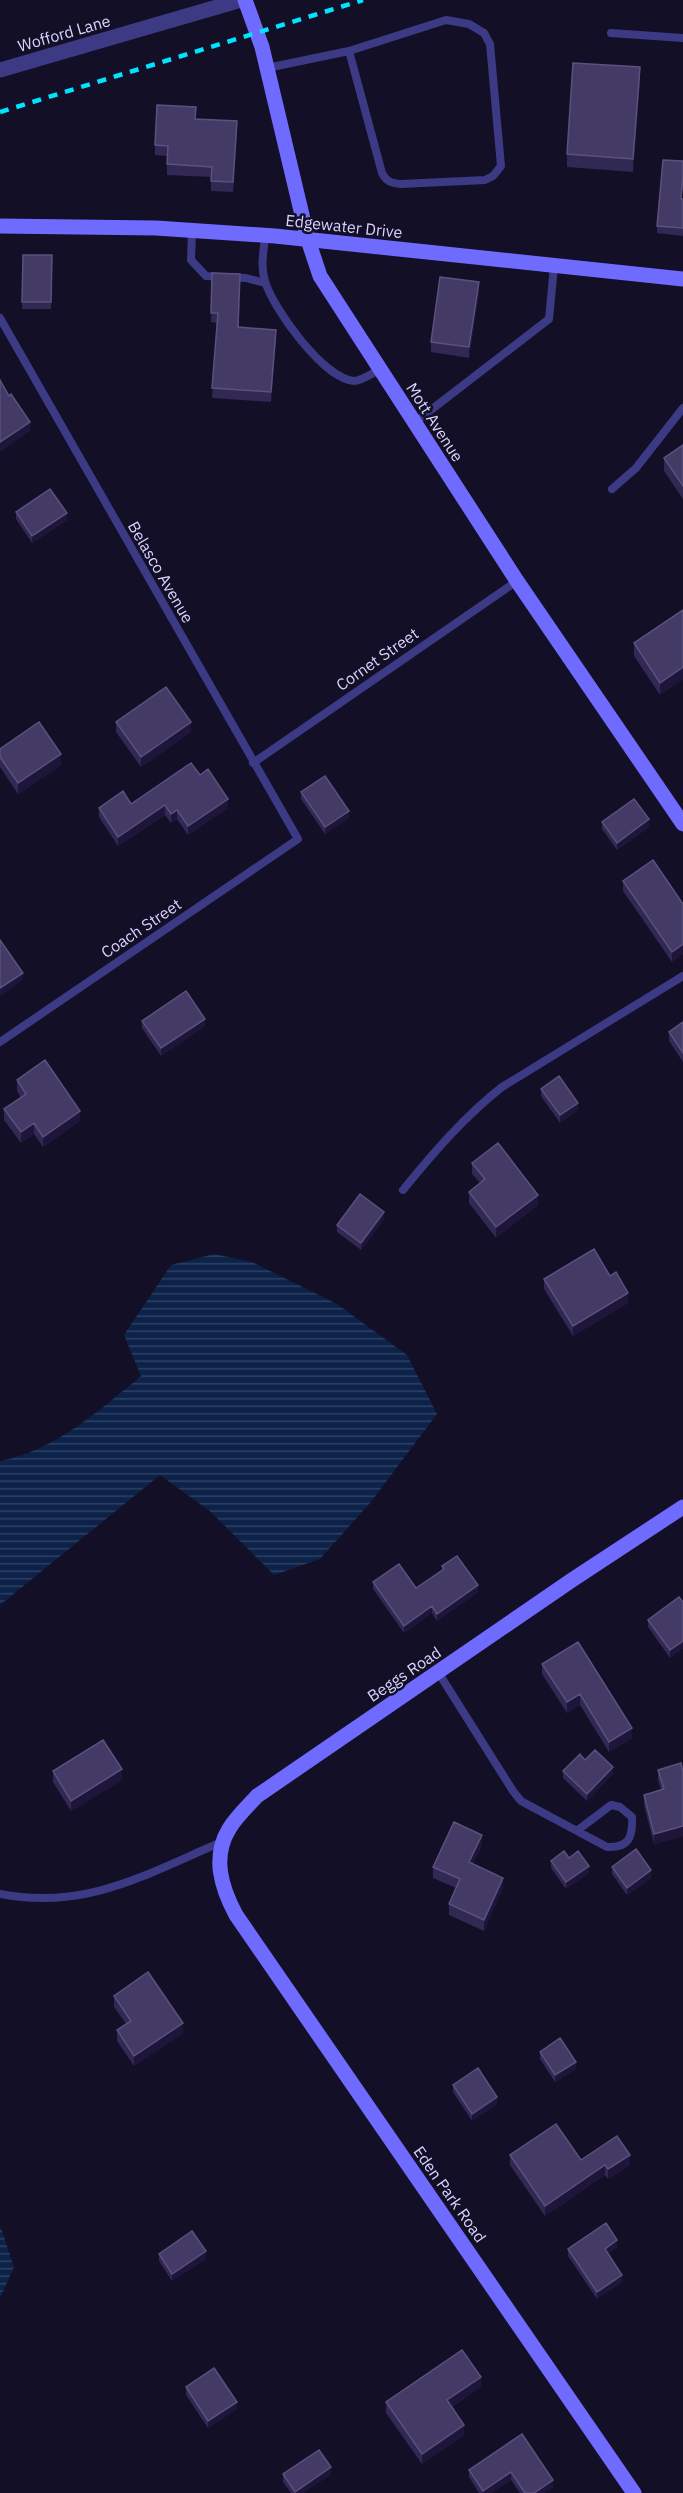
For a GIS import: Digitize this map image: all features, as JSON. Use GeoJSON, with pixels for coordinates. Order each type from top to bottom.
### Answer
{"type":"FeatureCollection","features":[{"type":"Feature","properties":{"kind":"street","name":"Mott Avenue"},"geometry":{"type":"LineString","coordinates":[[243,0],[252,14],[308,240],[324,284],[517,580],[683,824]]}},
{"type":"Feature","properties":{"kind":"street","name":"Wofford Lane"},"geometry":{"type":"LineString","coordinates":[[0,70],[243,0]]}},
{"type":"Feature","properties":{"kind":"street","name":"Edgewater Drive"},"geometry":{"type":"LineString","coordinates":[[0,226],[192,231],[265,236],[683,279]]}},
{"type":"Feature","properties":{"kind":"street","name":"Beggs Road"},"geometry":{"type":"LineString","coordinates":[[236,1915],[224,1892],[218,1858],[229,1829],[257,1796],[682,1509]]}},
{"type":"Feature","properties":{"kind":"street","name":"Eden Park Road"},"geometry":{"type":"LineString","coordinates":[[236,1915],[634,2493]]}},
{"type":"Feature","properties":{"kind":"lane"},"geometry":{"type":"LineString","coordinates":[[267,68],[350,51],[446,20],[469,24],[484,33],[490,44],[501,166],[498,172],[485,180],[390,183],[382,173],[350,51]]}},
{"type":"Feature","properties":{"kind":"lane"},"geometry":{"type":"LineString","coordinates":[[611,33],[683,38]]}},
{"type":"Feature","properties":{"kind":"lane"},"geometry":{"type":"LineString","coordinates":[[192,231],[191,260],[206,276],[246,278],[265,283]]}},
{"type":"Feature","properties":{"kind":"lane"},"geometry":{"type":"LineString","coordinates":[[265,236],[262,268],[265,283],[284,319],[324,364],[340,377],[356,381],[379,370]]}},
{"type":"Feature","properties":{"kind":"lane"},"geometry":{"type":"LineString","coordinates":[[414,423],[549,319],[554,266]]}},
{"type":"Feature","properties":{"kind":"lane","name":"Belasco Avenue"},"geometry":{"type":"LineString","coordinates":[[0,318],[298,839]]}},
{"type":"Feature","properties":{"kind":"lane"},"geometry":{"type":"LineString","coordinates":[[612,489],[636,468],[683,408]]}},
{"type":"Feature","properties":{"kind":"lane","name":"Cornet Street"},"geometry":{"type":"LineString","coordinates":[[254,763],[517,580]]}},
{"type":"Feature","properties":{"kind":"lane","name":"Coach Street"},"geometry":{"type":"LineString","coordinates":[[0,1042],[298,839]]}},
{"type":"Feature","properties":{"kind":"lane"},"geometry":{"type":"LineString","coordinates":[[403,1190],[445,1140],[483,1102],[502,1087],[683,976]]}},
{"type":"Feature","properties":{"kind":"lane"},"geometry":{"type":"LineString","coordinates":[[438,1672],[521,1801],[608,1847],[618,1848],[626,1842],[633,1830],[632,1817],[620,1807],[611,1805],[578,1830]]}},
{"type":"Feature","properties":{"kind":"lane"},"geometry":{"type":"LineString","coordinates":[[0,1894],[66,1899],[109,1890],[225,1841]]}},
{"type":"Feature","properties":{"kind":"water"},"geometry":{"type":"Polygon","coordinates":[[[214,1254],[252,1262],[337,1304],[407,1355],[437,1414],[370,1503],[320,1559],[274,1575],[211,1512],[160,1475],[0,1605],[0,1461],[20,1456],[58,1439],[93,1415],[141,1376],[124,1335],[171,1265],[214,1254]]]}},
{"type":"Feature","properties":{"kind":"water"},"geometry":{"type":"Polygon","coordinates":[[[0,2225],[14,2267],[0,2298],[0,2225]]]}},
{"type":"Feature","properties":{"kind":"building"},"geometry":{"type":"Polygon","coordinates":[[[573,63],[640,67],[633,159],[567,154],[573,63]]]}},
{"type":"Feature","properties":{"kind":"building"},"geometry":{"type":"Polygon","coordinates":[[[157,105],[196,107],[195,119],[237,121],[233,182],[211,181],[212,167],[167,164],[168,146],[155,145],[157,105]]]}},
{"type":"Feature","properties":{"kind":"building"},"geometry":{"type":"Polygon","coordinates":[[[663,160],[683,161],[681,199],[683,199],[683,228],[657,226],[663,160]]]}},
{"type":"Feature","properties":{"kind":"building"},"geometry":{"type":"Polygon","coordinates":[[[23,255],[52,255],[51,302],[22,302],[23,255]]]}},
{"type":"Feature","properties":{"kind":"building"},"geometry":{"type":"Polygon","coordinates":[[[212,273],[240,274],[238,327],[276,330],[271,392],[212,388],[218,313],[211,313],[212,273]]]}},
{"type":"Feature","properties":{"kind":"building"},"geometry":{"type":"Polygon","coordinates":[[[440,277],[479,282],[469,347],[431,342],[440,277]]]}},
{"type":"Feature","properties":{"kind":"building"},"geometry":{"type":"Polygon","coordinates":[[[0,380],[9,396],[11,394],[30,422],[0,442],[0,380]]]}},
{"type":"Feature","properties":{"kind":"building"},"geometry":{"type":"Polygon","coordinates":[[[683,445],[683,486],[664,458],[683,445]]]}},
{"type":"Feature","properties":{"kind":"building"},"geometry":{"type":"Polygon","coordinates":[[[50,489],[67,513],[32,536],[16,512],[50,489]]]}},
{"type":"Feature","properties":{"kind":"building"},"geometry":{"type":"Polygon","coordinates":[[[683,610],[683,667],[660,683],[634,643],[683,610]]]}},
{"type":"Feature","properties":{"kind":"building"},"geometry":{"type":"Polygon","coordinates":[[[166,687],[191,722],[141,757],[116,722],[166,687]]]}},
{"type":"Feature","properties":{"kind":"building"},"geometry":{"type":"Polygon","coordinates":[[[39,722],[61,754],[18,783],[0,757],[0,749],[39,722]]]}},
{"type":"Feature","properties":{"kind":"building"},"geometry":{"type":"Polygon","coordinates":[[[191,763],[200,775],[208,769],[228,799],[188,826],[177,810],[171,814],[165,805],[118,837],[99,808],[123,791],[131,804],[191,763]]]}},
{"type":"Feature","properties":{"kind":"building"},"geometry":{"type":"Polygon","coordinates":[[[325,776],[349,811],[325,827],[301,792],[325,776]]]}},
{"type":"Feature","properties":{"kind":"building"},"geometry":{"type":"Polygon","coordinates":[[[634,799],[649,819],[617,843],[602,822],[634,799]]]}},
{"type":"Feature","properties":{"kind":"building"},"geometry":{"type":"Polygon","coordinates":[[[653,860],[683,904],[683,944],[672,952],[623,881],[653,860]]]}},
{"type":"Feature","properties":{"kind":"building"},"geometry":{"type":"Polygon","coordinates":[[[0,940],[23,973],[0,988],[0,940]]]}},
{"type":"Feature","properties":{"kind":"building"},"geometry":{"type":"Polygon","coordinates":[[[186,991],[205,1019],[161,1048],[142,1021],[186,991]]]}},
{"type":"Feature","properties":{"kind":"building"},"geometry":{"type":"Polygon","coordinates":[[[683,1022],[683,1053],[669,1032],[683,1022]]]}},
{"type":"Feature","properties":{"kind":"building"},"geometry":{"type":"Polygon","coordinates":[[[45,1060],[80,1111],[43,1137],[34,1123],[21,1132],[4,1109],[26,1094],[17,1080],[45,1060]]]}},
{"type":"Feature","properties":{"kind":"building"},"geometry":{"type":"Polygon","coordinates":[[[559,1076],[578,1103],[560,1115],[541,1089],[559,1076]]]}},
{"type":"Feature","properties":{"kind":"building"},"geometry":{"type":"Polygon","coordinates":[[[498,1143],[538,1195],[496,1227],[469,1192],[485,1179],[472,1163],[498,1143]]]}},
{"type":"Feature","properties":{"kind":"building"},"geometry":{"type":"Polygon","coordinates":[[[360,1194],[384,1212],[361,1243],[337,1225],[360,1194]]]}},
{"type":"Feature","properties":{"kind":"building"},"geometry":{"type":"Polygon","coordinates":[[[594,1249],[610,1276],[616,1272],[628,1293],[573,1326],[544,1279],[594,1249]]]}},
{"type":"Feature","properties":{"kind":"building"},"geometry":{"type":"Polygon","coordinates":[[[457,1556],[478,1585],[437,1614],[432,1606],[404,1626],[373,1582],[399,1564],[416,1588],[444,1569],[442,1566],[457,1556]]]}},
{"type":"Feature","properties":{"kind":"building"},"geometry":{"type":"Polygon","coordinates":[[[679,1597],[683,1602],[683,1641],[670,1650],[648,1620],[679,1597]]]}},
{"type":"Feature","properties":{"kind":"building"},"geometry":{"type":"Polygon","coordinates":[[[578,1642],[632,1728],[609,1742],[580,1694],[567,1702],[542,1664],[578,1642]]]}},
{"type":"Feature","properties":{"kind":"building"},"geometry":{"type":"Polygon","coordinates":[[[103,1740],[122,1769],[71,1801],[53,1771],[103,1740]]]}},
{"type":"Feature","properties":{"kind":"building"},"geometry":{"type":"Polygon","coordinates":[[[595,1750],[613,1767],[587,1794],[563,1771],[580,1754],[585,1760],[595,1750]]]}},
{"type":"Feature","properties":{"kind":"building"},"geometry":{"type":"Polygon","coordinates":[[[681,1763],[683,1826],[654,1834],[644,1795],[664,1789],[658,1770],[681,1763]]]}},
{"type":"Feature","properties":{"kind":"building"},"geometry":{"type":"Polygon","coordinates":[[[454,1822],[482,1835],[469,1862],[503,1878],[484,1920],[449,1904],[460,1879],[433,1867],[454,1822]]]}},
{"type":"Feature","properties":{"kind":"building"},"geometry":{"type":"Polygon","coordinates":[[[636,1849],[651,1870],[627,1888],[612,1867],[636,1849]]]}},
{"type":"Feature","properties":{"kind":"building"},"geometry":{"type":"Polygon","coordinates":[[[564,1851],[569,1858],[578,1851],[589,1866],[566,1882],[551,1861],[564,1851]]]}},
{"type":"Feature","properties":{"kind":"building"},"geometry":{"type":"Polygon","coordinates":[[[148,1972],[183,2023],[134,2056],[117,2030],[131,2021],[114,1996],[148,1972]]]}},
{"type":"Feature","properties":{"kind":"building"},"geometry":{"type":"Polygon","coordinates":[[[560,2038],[576,2062],[555,2075],[540,2052],[560,2038]]]}},
{"type":"Feature","properties":{"kind":"building"},"geometry":{"type":"Polygon","coordinates":[[[478,2068],[497,2097],[472,2114],[453,2085],[478,2068]]]}},
{"type":"Feature","properties":{"kind":"building"},"geometry":{"type":"Polygon","coordinates":[[[556,2124],[581,2160],[617,2136],[630,2155],[608,2169],[605,2165],[545,2206],[510,2155],[556,2124]]]}},
{"type":"Feature","properties":{"kind":"building"},"geometry":{"type":"Polygon","coordinates":[[[606,2223],[617,2240],[605,2249],[622,2275],[597,2292],[568,2249],[606,2223]]]}},
{"type":"Feature","properties":{"kind":"building"},"geometry":{"type":"Polygon","coordinates":[[[192,2231],[206,2251],[172,2274],[159,2254],[192,2231]]]}},
{"type":"Feature","properties":{"kind":"building"},"geometry":{"type":"Polygon","coordinates":[[[462,2350],[481,2377],[447,2400],[464,2425],[422,2454],[386,2402],[462,2350]]]}},
{"type":"Feature","properties":{"kind":"building"},"geometry":{"type":"Polygon","coordinates":[[[214,2368],[237,2402],[208,2421],[186,2387],[214,2368]]]}},
{"type":"Feature","properties":{"kind":"building"},"geometry":{"type":"Polygon","coordinates":[[[522,2434],[553,2480],[534,2493],[525,2493],[511,2472],[483,2491],[469,2470],[522,2434]]]}},
{"type":"Feature","properties":{"kind":"building"},"geometry":{"type":"Polygon","coordinates":[[[319,2450],[331,2467],[295,2492],[283,2474],[319,2450]]]}},
{"type":"Feature","properties":{"kind":"railway"},"geometry":{"type":"LineString","coordinates":[[0,112],[363,0]]}}]}
